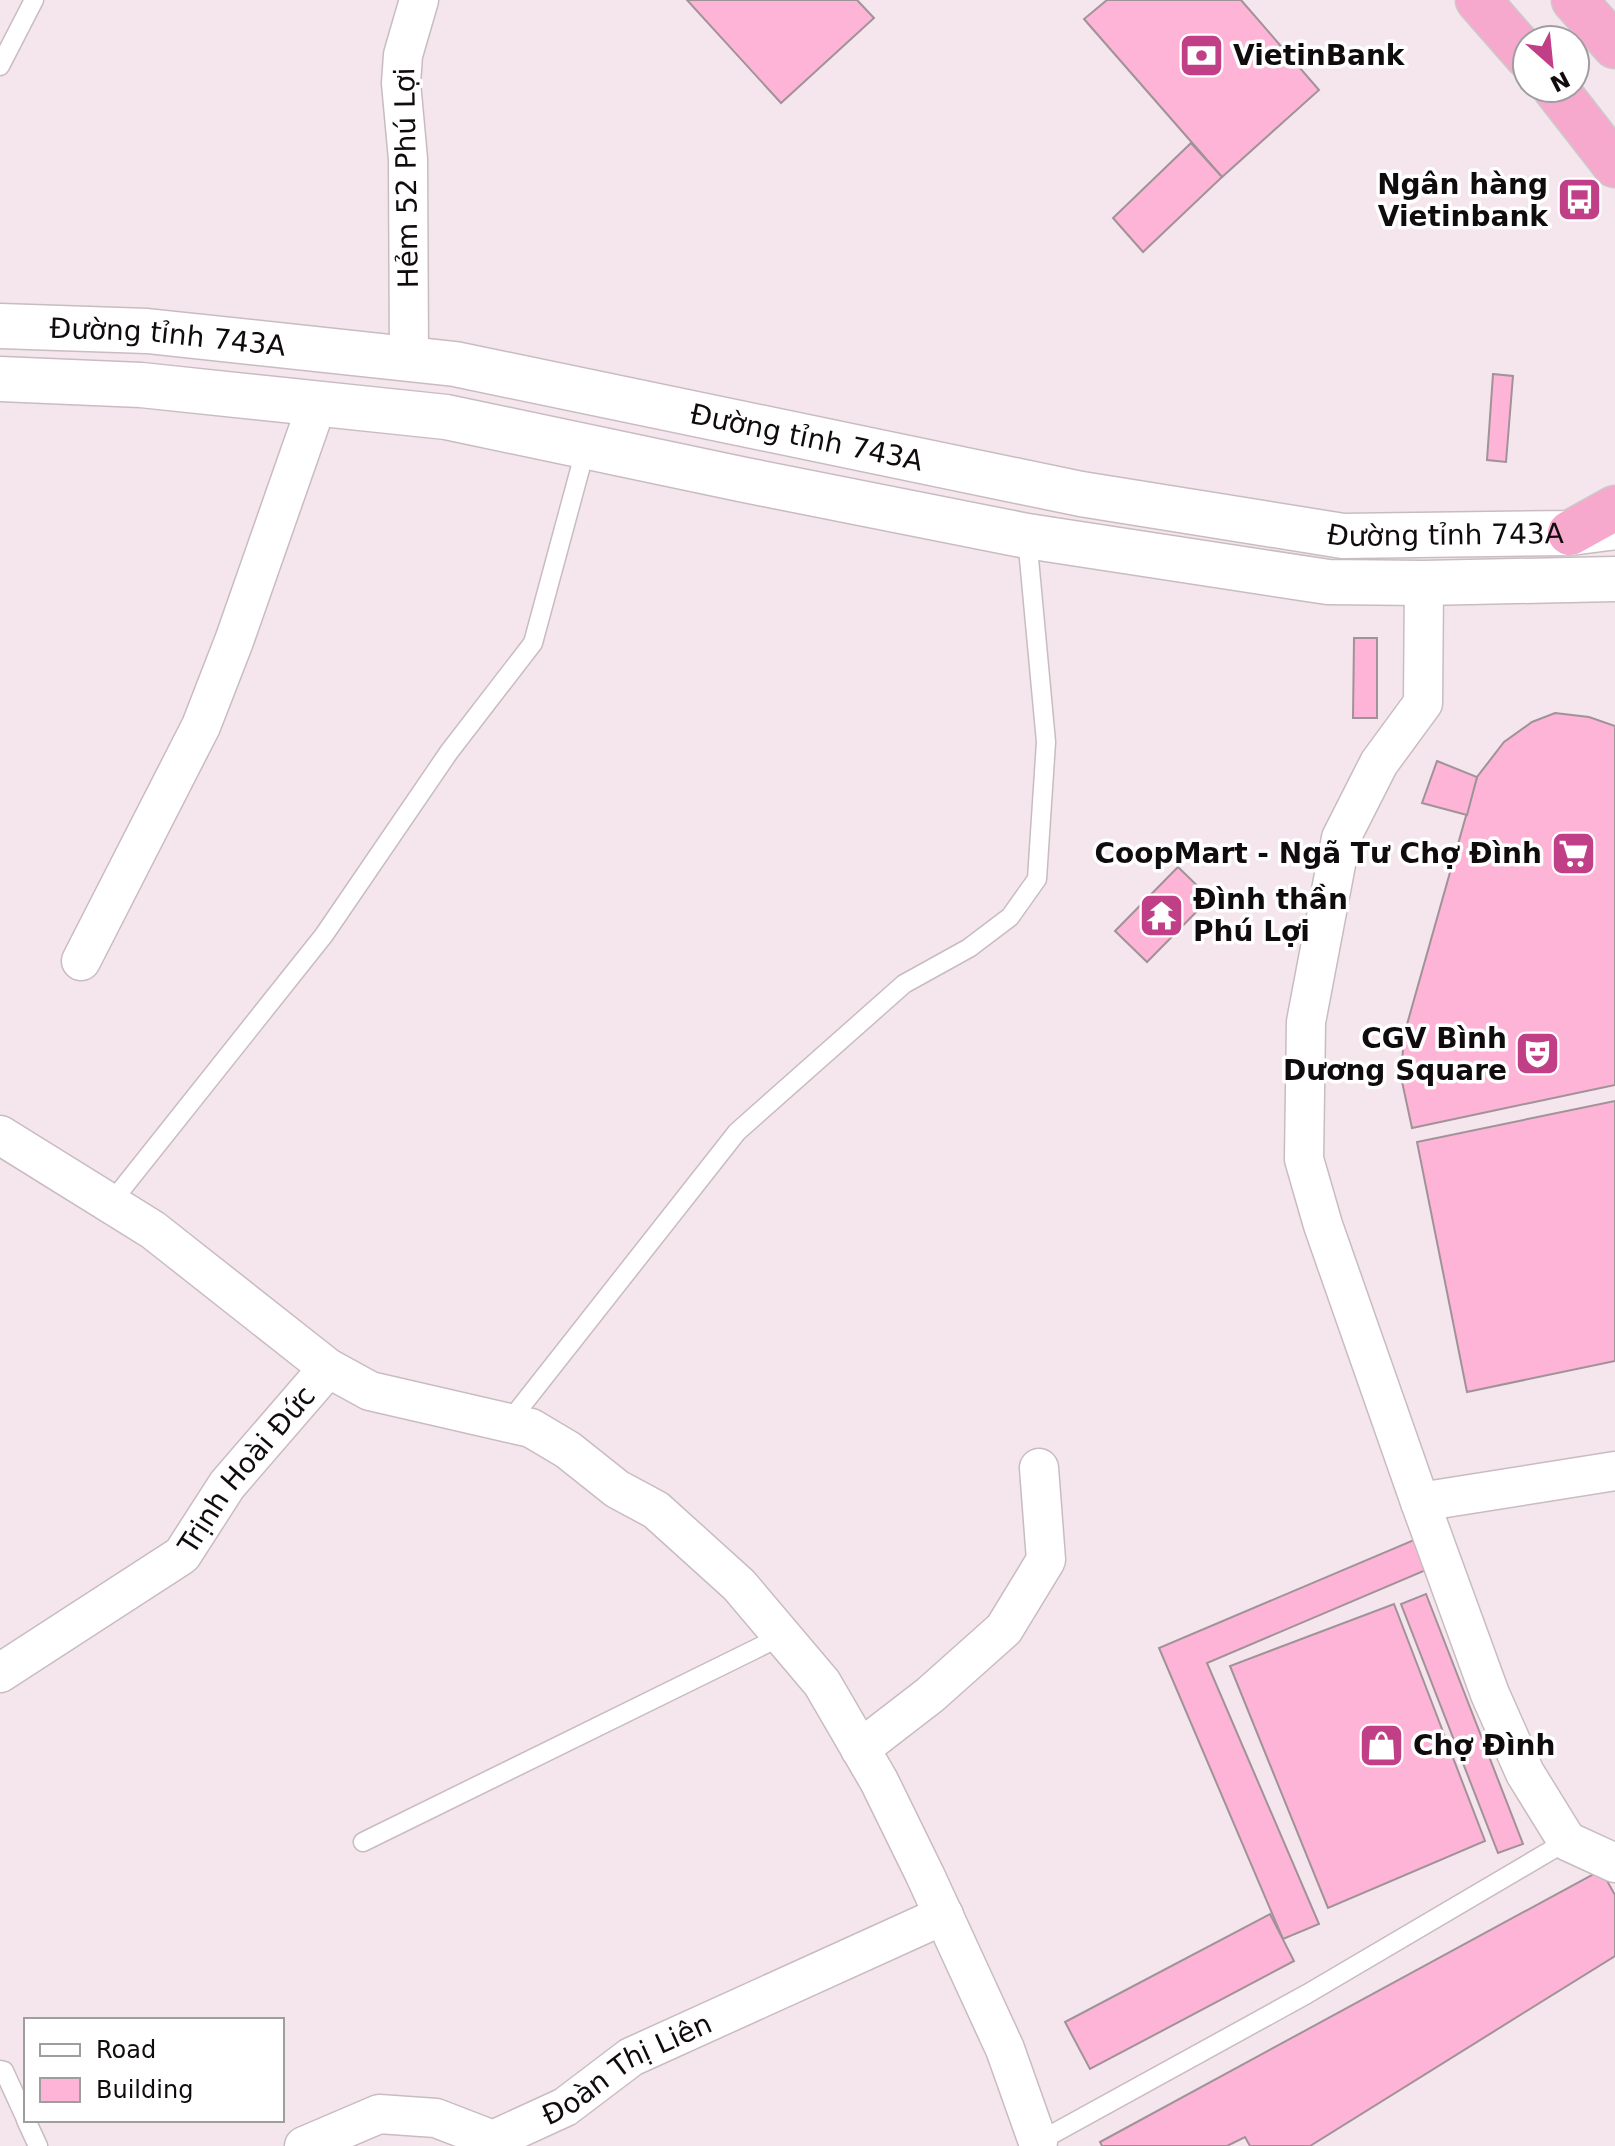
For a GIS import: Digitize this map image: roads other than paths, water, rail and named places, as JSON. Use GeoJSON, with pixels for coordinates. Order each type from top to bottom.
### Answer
{"type":"FeatureCollection","features":[{"type":"Feature","properties":{"kind":"highway"},"geometry":{"type":"LineString","coordinates":[[1478,0],[1511,38]]}},
{"type":"Feature","properties":{"kind":"highway"},"geometry":{"type":"LineString","coordinates":[[1574,0],[1615,46]]}},
{"type":"Feature","properties":{"kind":"highway"},"geometry":{"type":"LineString","coordinates":[[1567,104],[1615,165]]}},
{"type":"Feature","properties":{"kind":"highway"},"geometry":{"type":"LineString","coordinates":[[1570,533],[1615,508]]}},
{"type":"Feature","properties":{"kind":"main road","name":"Đường tỉnh 743A"},"geometry":{"type":"LineString","coordinates":[[0,326],[147,331],[455,364],[1081,494],[1343,536],[1570,533],[1615,527]]}},
{"type":"Feature","properties":{"kind":"main road","name":"Đường tỉnh 743A"},"geometry":{"type":"LineString","coordinates":[[0,379],[141,385],[446,417],[1027,536],[1328,582],[1615,579]]}},
{"type":"Feature","properties":{"kind":"main road"},"geometry":{"type":"LineString","coordinates":[[1073,544],[1081,494]]}},
{"type":"Feature","properties":{"kind":"street","name":"Hẻm 52 Phú Lợi"},"geometry":{"type":"LineString","coordinates":[[409,358],[408,159],[401,83],[403,55],[419,0]]}},
{"type":"Feature","properties":{"kind":"street"},"geometry":{"type":"LineString","coordinates":[[81,961],[201,726],[317,404]]}},
{"type":"Feature","properties":{"kind":"street"},"geometry":{"type":"LineString","coordinates":[[1424,583],[1423,703],[1379,763],[1341,838],[1306,1022],[1304,1159],[1323,1225],[1490,1694],[1525,1773],[1567,1841],[1615,1863]]}},
{"type":"Feature","properties":{"kind":"street"},"geometry":{"type":"LineString","coordinates":[[0,1135],[153,1230],[328,1368],[370,1391],[531,1428],[568,1450],[617,1489],[656,1510],[739,1585],[822,1683],[879,1781],[1005,2049],[1038,2144]]}},
{"type":"Feature","properties":{"kind":"street","name":"Trịnh Hoài Đức"},"geometry":{"type":"LineString","coordinates":[[0,1673],[182,1555],[227,1485],[328,1368]]}},
{"type":"Feature","properties":{"kind":"street"},"geometry":{"type":"LineString","coordinates":[[860,1749],[930,1695],[1004,1629],[1046,1560],[1039,1468]]}},
{"type":"Feature","properties":{"kind":"street"},"geometry":{"type":"LineString","coordinates":[[1420,1502],[1615,1471]]}},
{"type":"Feature","properties":{"kind":"street","name":"Đoàn Thị Liên"},"geometry":{"type":"LineString","coordinates":[[304,2146],[379,2114],[436,2118],[493,2140],[565,2107],[631,2057],[944,1915]]}},
{"type":"Feature","properties":{"kind":"lane"},"geometry":{"type":"LineString","coordinates":[[0,66],[34,0]]}},
{"type":"Feature","properties":{"kind":"lane"},"geometry":{"type":"LineString","coordinates":[[110,1204],[324,935],[449,752],[533,643],[586,447]]}},
{"type":"Feature","properties":{"kind":"lane"},"geometry":{"type":"LineString","coordinates":[[508,1423],[737,1132],[904,984],[969,948],[1010,917],[1037,879],[1046,742],[1027,536]]}},
{"type":"Feature","properties":{"kind":"lane"},"geometry":{"type":"LineString","coordinates":[[363,1842],[782,1636]]}},
{"type":"Feature","properties":{"kind":"lane"},"geometry":{"type":"LineString","coordinates":[[1038,2144],[1307,1994],[1567,1841]]}},
{"type":"Feature","properties":{"kind":"lane"},"geometry":{"type":"LineString","coordinates":[[0,2070],[4,2071],[24,2116]]}},
{"type":"Feature","properties":{"kind":"lane"},"geometry":{"type":"LineString","coordinates":[[27,2122],[38,2146]]}},
{"type":"Feature","properties":{"kind":"place","name":"VietinBank"},"geometry":{"type":"Point","coordinates":[1202,55]}},
{"type":"Feature","properties":{"kind":"place","name":"Ngân hàng Vietinbank"},"geometry":{"type":"Point","coordinates":[1579,200]}},
{"type":"Feature","properties":{"kind":"place","name":"CoopMart - Ngã Tư Chợ Đình"},"geometry":{"type":"Point","coordinates":[1573,853]}},
{"type":"Feature","properties":{"kind":"place","name":"Đình thần Phú Lợi"},"geometry":{"type":"Point","coordinates":[1162,915]}},
{"type":"Feature","properties":{"kind":"place","name":"CGV Bình Dương Square"},"geometry":{"type":"Point","coordinates":[1538,1054]}},
{"type":"Feature","properties":{"kind":"place","name":"Chợ Đình"},"geometry":{"type":"Point","coordinates":[1382,1745]}}]}
